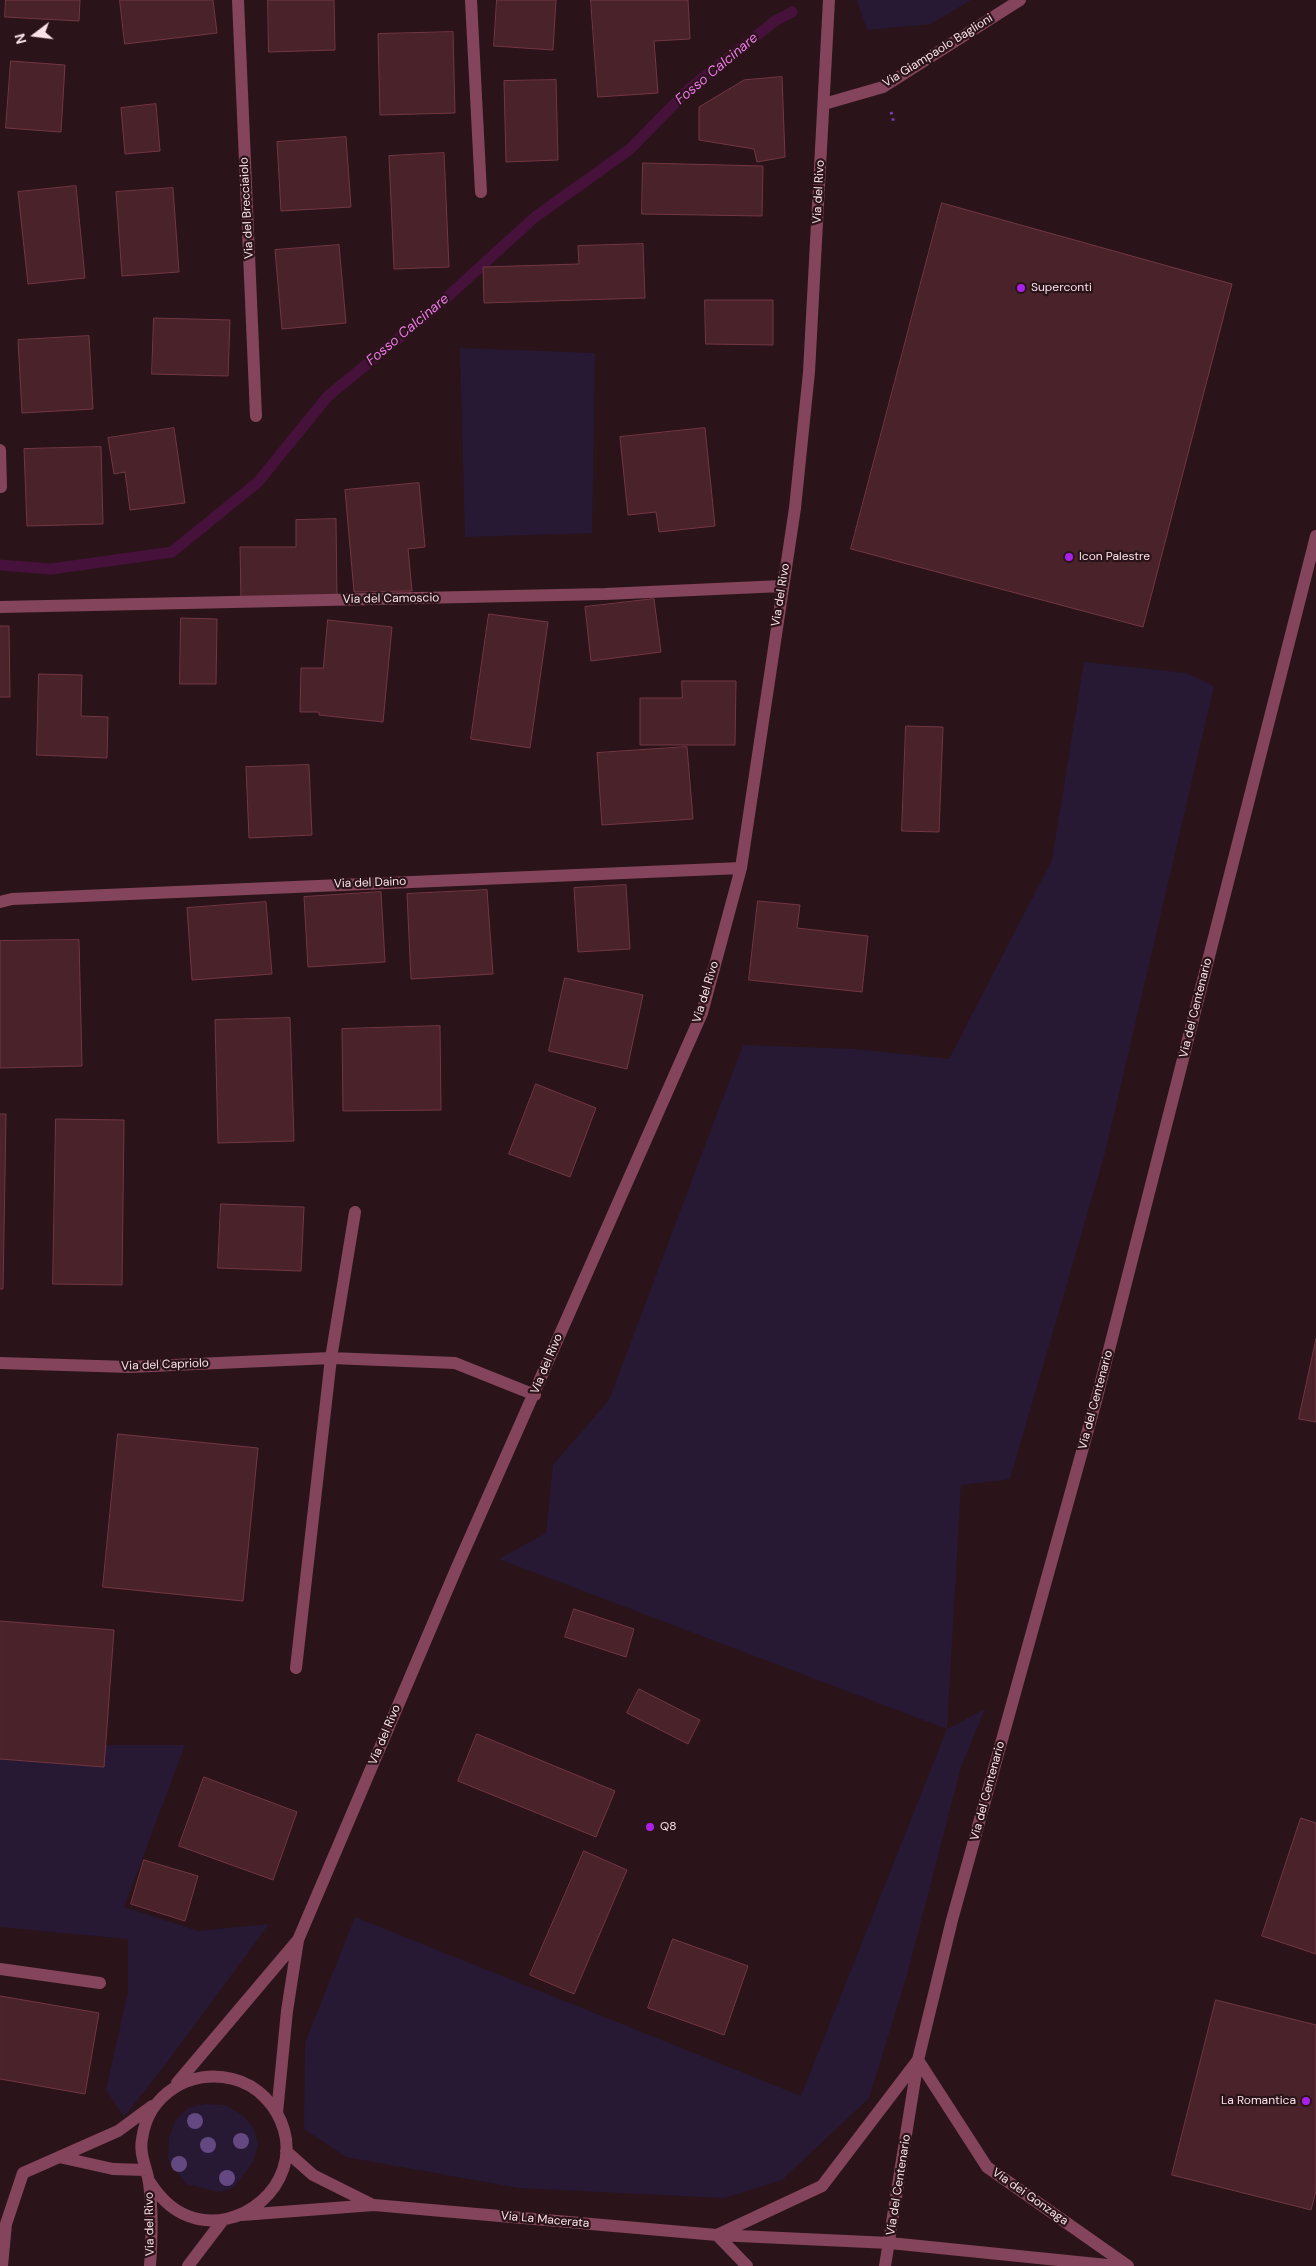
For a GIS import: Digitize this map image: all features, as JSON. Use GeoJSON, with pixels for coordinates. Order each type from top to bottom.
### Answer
{"type":"FeatureCollection","features":[{"type":"Feature","properties":{"kind":"street","name":"Via del Brecciaiolo"},"geometry":{"type":"LineString","coordinates":[[238,0],[256,416]]}},
{"type":"Feature","properties":{"kind":"street"},"geometry":{"type":"LineString","coordinates":[[471,0],[481,192]]}},
{"type":"Feature","properties":{"kind":"street","name":"Via del Rivo"},"geometry":{"type":"LineString","coordinates":[[277,2113],[287,2011],[298,1940],[454,1576],[702,1013],[741,868],[795,508],[809,372],[829,0]]}},
{"type":"Feature","properties":{"kind":"street","name":"Via Giampaolo Baglioni"},"geometry":{"type":"LineString","coordinates":[[824,104],[883,86],[1020,0]]}},
{"type":"Feature","properties":{"kind":"street"},"geometry":{"type":"LineString","coordinates":[[0,450],[1,487]]}},
{"type":"Feature","properties":{"kind":"street","name":"Via del Centenario"},"geometry":{"type":"LineString","coordinates":[[885,2266],[918,2060],[952,1920],[1096,1401],[1316,536]]}},
{"type":"Feature","properties":{"kind":"street","name":"Via del Camoscio"},"geometry":{"type":"LineString","coordinates":[[0,607],[606,594],[782,586]]}},
{"type":"Feature","properties":{"kind":"street","name":"Via del Daino"},"geometry":{"type":"LineString","coordinates":[[0,902],[12,899],[741,868]]}},
{"type":"Feature","properties":{"kind":"street"},"geometry":{"type":"LineString","coordinates":[[296,1668],[331,1358],[355,1212]]}},
{"type":"Feature","properties":{"kind":"street","name":"Via del Capriolo"},"geometry":{"type":"LineString","coordinates":[[0,1363],[129,1367],[331,1358],[455,1363],[535,1395]]}},
{"type":"Feature","properties":{"kind":"street","name":"Via del Rivo"},"geometry":{"type":"LineString","coordinates":[[174,2087],[298,1940]]}},
{"type":"Feature","properties":{"kind":"street"},"geometry":{"type":"LineString","coordinates":[[0,1969],[100,1983]]}},
{"type":"Feature","properties":{"kind":"street"},"geometry":{"type":"LineString","coordinates":[[747,2266],[717,2235],[822,2186],[918,2060]]}},
{"type":"Feature","properties":{"kind":"street","name":"Via dei Gonzaga"},"geometry":{"type":"LineString","coordinates":[[918,2060],[987,2168],[1128,2266]]}},
{"type":"Feature","properties":{"kind":"street"},"geometry":{"type":"LineString","coordinates":[[2,2266],[6,2224],[23,2173],[118,2131],[174,2087],[196,2077],[219,2075],[242,2081],[263,2094],[277,2113],[284,2131],[286,2151],[283,2171],[274,2189],[260,2204],[242,2215],[222,2220],[205,2220],[188,2216],[172,2207],[159,2196],[147,2176],[142,2161],[141,2140],[146,2120],[157,2102]]}},
{"type":"Feature","properties":{"kind":"street","name":"Via La Macerata"},"geometry":{"type":"LineString","coordinates":[[286,2151],[313,2176],[374,2205]]}},
{"type":"Feature","properties":{"kind":"street"},"geometry":{"type":"LineString","coordinates":[[59,2157],[147,2176]]}},
{"type":"Feature","properties":{"kind":"street","name":"Via del Rivo"},"geometry":{"type":"LineString","coordinates":[[147,2176],[152,2235],[150,2266]]}},
{"type":"Feature","properties":{"kind":"street","name":"Via La Macerata"},"geometry":{"type":"LineString","coordinates":[[242,2215],[374,2205],[717,2235],[890,2243]]}},
{"type":"Feature","properties":{"kind":"street"},"geometry":{"type":"LineString","coordinates":[[188,2266],[222,2220]]}},
{"type":"Feature","properties":{"kind":"street"},"geometry":{"type":"LineString","coordinates":[[890,2243],[1117,2266]]}},
{"type":"Feature","properties":{"kind":"shaded area"},"geometry":{"type":"Polygon","coordinates":[[[857,0],[971,0],[931,24],[867,30],[857,0]]]}},
{"type":"Feature","properties":{"kind":"shaded area"},"geometry":{"type":"Polygon","coordinates":[[[460,348],[595,353],[592,533],[465,537],[460,348]]]}},
{"type":"Feature","properties":{"kind":"shaded area"},"geometry":{"type":"Polygon","coordinates":[[[1084,662],[1186,673],[1214,686],[1105,1153],[1010,1479],[961,1485],[947,1729],[499,1559],[546,1533],[553,1465],[609,1400],[743,1045],[856,1049],[949,1059],[1052,860],[1084,662]]]}},
{"type":"Feature","properties":{"kind":"shaded area"},"geometry":{"type":"Polygon","coordinates":[[[985,1709],[961,1767],[907,1975],[869,2098],[782,2180],[724,2198],[519,2188],[346,2157],[304,2129],[305,2043],[355,1917],[801,2096],[947,1729],[985,1709]]]}},
{"type":"Feature","properties":{"kind":"shaded area"},"geometry":{"type":"Polygon","coordinates":[[[105,1745],[185,1745],[124,1907],[198,1931],[269,1924],[165,2065],[124,2117],[106,2090],[128,1992],[128,1939],[0,1927],[0,1759],[103,1767],[105,1745]]]}},
{"type":"Feature","properties":{"kind":"shaded area"},"geometry":{"type":"Polygon","coordinates":[[[205,2104],[225,2105],[244,2116],[254,2129],[258,2145],[253,2162],[233,2188],[219,2192],[186,2184],[168,2159],[169,2138],[175,2121],[188,2108],[205,2104]]]}},
{"type":"Feature","properties":{"kind":"building"},"geometry":{"type":"Polygon","coordinates":[[[6,0],[80,0],[79,21],[5,17],[6,0]]]}},
{"type":"Feature","properties":{"kind":"building"},"geometry":{"type":"Polygon","coordinates":[[[120,0],[213,0],[217,33],[125,44],[120,0]]]}},
{"type":"Feature","properties":{"kind":"building"},"geometry":{"type":"Polygon","coordinates":[[[268,0],[334,0],[335,50],[269,52],[268,0]]]}},
{"type":"Feature","properties":{"kind":"building"},"geometry":{"type":"Polygon","coordinates":[[[497,0],[556,0],[553,50],[494,46],[497,0]]]}},
{"type":"Feature","properties":{"kind":"building"},"geometry":{"type":"Polygon","coordinates":[[[591,0],[688,0],[690,39],[654,41],[658,93],[598,97],[591,0]]]}},
{"type":"Feature","properties":{"kind":"building"},"geometry":{"type":"Polygon","coordinates":[[[453,32],[455,113],[380,115],[378,34],[453,32]]]}},
{"type":"Feature","properties":{"kind":"building"},"geometry":{"type":"Polygon","coordinates":[[[11,61],[65,65],[61,132],[6,128],[11,61]]]}},
{"type":"Feature","properties":{"kind":"building"},"geometry":{"type":"Polygon","coordinates":[[[782,77],[785,157],[757,162],[754,149],[699,140],[699,107],[744,80],[782,77]]]}},
{"type":"Feature","properties":{"kind":"building"},"geometry":{"type":"Polygon","coordinates":[[[556,80],[558,160],[506,162],[504,81],[556,80]]]}},
{"type":"Feature","properties":{"kind":"building"},"geometry":{"type":"Polygon","coordinates":[[[156,104],[160,151],[125,154],[121,108],[156,104]]]}},
{"type":"Feature","properties":{"kind":"building"},"geometry":{"type":"Polygon","coordinates":[[[346,137],[351,207],[281,211],[277,142],[346,137]]]}},
{"type":"Feature","properties":{"kind":"building"},"geometry":{"type":"Polygon","coordinates":[[[444,153],[449,267],[394,269],[389,156],[444,153]]]}},
{"type":"Feature","properties":{"kind":"building"},"geometry":{"type":"Polygon","coordinates":[[[643,163],[763,166],[762,216],[642,214],[643,163]]]}},
{"type":"Feature","properties":{"kind":"building"},"geometry":{"type":"Polygon","coordinates":[[[76,186],[85,278],[28,284],[18,192],[76,186]]]}},
{"type":"Feature","properties":{"kind":"building"},"geometry":{"type":"Polygon","coordinates":[[[173,188],[179,272],[122,276],[116,192],[173,188]]]}},
{"type":"Feature","properties":{"kind":"building"},"geometry":{"type":"Polygon","coordinates":[[[942,203],[1232,284],[1143,627],[851,549],[942,203]]]}},
{"type":"Feature","properties":{"kind":"building"},"geometry":{"type":"Polygon","coordinates":[[[643,244],[645,298],[484,303],[483,267],[579,264],[578,246],[643,244]]]}},
{"type":"Feature","properties":{"kind":"building"},"geometry":{"type":"Polygon","coordinates":[[[339,245],[346,323],[282,329],[275,250],[339,245]]]}},
{"type":"Feature","properties":{"kind":"building"},"geometry":{"type":"Polygon","coordinates":[[[705,300],[773,300],[773,345],[706,344],[705,300]]]}},
{"type":"Feature","properties":{"kind":"building"},"geometry":{"type":"Polygon","coordinates":[[[154,318],[230,320],[228,376],[152,374],[154,318]]]}},
{"type":"Feature","properties":{"kind":"building"},"geometry":{"type":"Polygon","coordinates":[[[89,336],[93,409],[22,413],[18,340],[89,336]]]}},
{"type":"Feature","properties":{"kind":"building"},"geometry":{"type":"Polygon","coordinates":[[[174,428],[185,503],[130,510],[125,472],[114,474],[108,438],[174,428]]]}},
{"type":"Feature","properties":{"kind":"building"},"geometry":{"type":"Polygon","coordinates":[[[705,428],[715,526],[659,532],[656,512],[628,515],[620,437],[705,428]]]}},
{"type":"Feature","properties":{"kind":"building"},"geometry":{"type":"Polygon","coordinates":[[[101,447],[103,524],[27,526],[24,449],[101,447]]]}},
{"type":"Feature","properties":{"kind":"building"},"geometry":{"type":"Polygon","coordinates":[[[419,483],[425,547],[408,549],[412,591],[354,592],[345,490],[419,483]]]}},
{"type":"Feature","properties":{"kind":"building"},"geometry":{"type":"Polygon","coordinates":[[[336,519],[337,598],[241,599],[240,547],[296,547],[296,520],[336,519]]]}},
{"type":"Feature","properties":{"kind":"building"},"geometry":{"type":"Polygon","coordinates":[[[654,599],[661,652],[591,661],[585,607],[654,599]]]}},
{"type":"Feature","properties":{"kind":"building"},"geometry":{"type":"Polygon","coordinates":[[[489,614],[548,622],[530,748],[471,739],[489,614]]]}},
{"type":"Feature","properties":{"kind":"building"},"geometry":{"type":"Polygon","coordinates":[[[181,618],[217,619],[216,684],[180,684],[181,618]]]}},
{"type":"Feature","properties":{"kind":"building"},"geometry":{"type":"Polygon","coordinates":[[[328,620],[392,627],[383,722],[319,715],[319,712],[300,712],[301,668],[323,668],[328,620]]]}},
{"type":"Feature","properties":{"kind":"building"},"geometry":{"type":"Polygon","coordinates":[[[0,626],[9,626],[10,697],[0,697],[0,626]]]}},
{"type":"Feature","properties":{"kind":"building"},"geometry":{"type":"Polygon","coordinates":[[[39,674],[82,675],[81,716],[108,717],[107,758],[37,755],[39,674]]]}},
{"type":"Feature","properties":{"kind":"building"},"geometry":{"type":"Polygon","coordinates":[[[682,681],[736,681],[735,745],[640,745],[640,698],[682,698],[682,681]]]}},
{"type":"Feature","properties":{"kind":"building"},"geometry":{"type":"Polygon","coordinates":[[[906,726],[943,727],[939,832],[902,831],[906,726]]]}},
{"type":"Feature","properties":{"kind":"building"},"geometry":{"type":"Polygon","coordinates":[[[687,747],[693,819],[602,825],[597,753],[687,747]]]}},
{"type":"Feature","properties":{"kind":"building"},"geometry":{"type":"Polygon","coordinates":[[[309,765],[312,835],[249,838],[246,767],[309,765]]]}},
{"type":"Feature","properties":{"kind":"building"},"geometry":{"type":"Polygon","coordinates":[[[626,885],[630,949],[578,952],[574,888],[626,885]]]}},
{"type":"Feature","properties":{"kind":"building"},"geometry":{"type":"Polygon","coordinates":[[[487,890],[493,974],[411,979],[407,894],[487,890]]]}},
{"type":"Feature","properties":{"kind":"building"},"geometry":{"type":"Polygon","coordinates":[[[381,892],[385,962],[308,967],[304,897],[381,892]]]}},
{"type":"Feature","properties":{"kind":"building"},"geometry":{"type":"Polygon","coordinates":[[[758,901],[800,905],[797,928],[868,936],[862,992],[749,980],[758,901]]]}},
{"type":"Feature","properties":{"kind":"building"},"geometry":{"type":"Polygon","coordinates":[[[266,902],[272,974],[192,980],[187,908],[266,902]]]}},
{"type":"Feature","properties":{"kind":"building"},"geometry":{"type":"Polygon","coordinates":[[[79,940],[82,1066],[0,1068],[0,941],[79,940]]]}},
{"type":"Feature","properties":{"kind":"building"},"geometry":{"type":"Polygon","coordinates":[[[565,978],[643,995],[627,1069],[549,1051],[565,978]]]}},
{"type":"Feature","properties":{"kind":"building"},"geometry":{"type":"Polygon","coordinates":[[[290,1018],[294,1141],[218,1143],[215,1020],[290,1018]]]}},
{"type":"Feature","properties":{"kind":"building"},"geometry":{"type":"Polygon","coordinates":[[[440,1026],[441,1110],[343,1111],[342,1029],[440,1026]]]}},
{"type":"Feature","properties":{"kind":"building"},"geometry":{"type":"Polygon","coordinates":[[[536,1084],[596,1108],[570,1177],[509,1154],[536,1084]]]}},
{"type":"Feature","properties":{"kind":"building"},"geometry":{"type":"Polygon","coordinates":[[[0,1114],[6,1114],[3,1289],[0,1289],[0,1114]]]}},
{"type":"Feature","properties":{"kind":"building"},"geometry":{"type":"Polygon","coordinates":[[[56,1119],[124,1120],[122,1285],[53,1284],[56,1119]]]}},
{"type":"Feature","properties":{"kind":"building"},"geometry":{"type":"Polygon","coordinates":[[[221,1204],[304,1207],[301,1271],[218,1268],[221,1204]]]}},
{"type":"Feature","properties":{"kind":"building"},"geometry":{"type":"Polygon","coordinates":[[[1316,1339],[1316,1422],[1299,1419],[1316,1339]]]}},
{"type":"Feature","properties":{"kind":"building"},"geometry":{"type":"Polygon","coordinates":[[[118,1434],[258,1448],[243,1601],[103,1587],[118,1434]]]}},
{"type":"Feature","properties":{"kind":"building"},"geometry":{"type":"Polygon","coordinates":[[[574,1609],[634,1629],[626,1657],[565,1637],[574,1609]]]}},
{"type":"Feature","properties":{"kind":"building"},"geometry":{"type":"Polygon","coordinates":[[[0,1621],[114,1630],[104,1767],[0,1759],[0,1621]]]}},
{"type":"Feature","properties":{"kind":"building"},"geometry":{"type":"Polygon","coordinates":[[[639,1689],[700,1720],[688,1744],[627,1713],[639,1689]]]}},
{"type":"Feature","properties":{"kind":"building"},"geometry":{"type":"Polygon","coordinates":[[[477,1734],[615,1791],[596,1837],[458,1781],[477,1734]]]}},
{"type":"Feature","properties":{"kind":"building"},"geometry":{"type":"Polygon","coordinates":[[[204,1777],[297,1812],[273,1880],[179,1846],[204,1777]]]}},
{"type":"Feature","properties":{"kind":"building"},"geometry":{"type":"Polygon","coordinates":[[[1301,1818],[1316,1823],[1316,1954],[1262,1936],[1301,1818]]]}},
{"type":"Feature","properties":{"kind":"building"},"geometry":{"type":"Polygon","coordinates":[[[584,1851],[627,1870],[574,1994],[530,1975],[584,1851]]]}},
{"type":"Feature","properties":{"kind":"building"},"geometry":{"type":"Polygon","coordinates":[[[144,1860],[198,1876],[185,1921],[131,1904],[144,1860]]]}},
{"type":"Feature","properties":{"kind":"building"},"geometry":{"type":"Polygon","coordinates":[[[673,1939],[748,1966],[724,2035],[648,2008],[673,1939]]]}},
{"type":"Feature","properties":{"kind":"building"},"geometry":{"type":"Polygon","coordinates":[[[0,1996],[99,2013],[85,2094],[0,2079],[0,1996]]]}},
{"type":"Feature","properties":{"kind":"building"},"geometry":{"type":"Polygon","coordinates":[[[1216,2000],[1316,2025],[1316,2191],[1311,2210],[1172,2175],[1216,2000]]]}},
{"type":"Feature","properties":{"kind":"waterway","name":"Fosso Calcinare"},"geometry":{"type":"LineString","coordinates":[[0,565],[51,569],[172,552],[258,482],[328,396],[434,309],[535,217],[629,150],[690,88],[775,21],[792,12]]}},
{"type":"Feature","properties":{"kind":"place","name":"Superconti"},"geometry":{"type":"Point","coordinates":[1021,288]}},
{"type":"Feature","properties":{"kind":"place","name":"Icon Palestre"},"geometry":{"type":"Point","coordinates":[1069,557]}},
{"type":"Feature","properties":{"kind":"place","name":"Q8"},"geometry":{"type":"Point","coordinates":[650,1827]}},
{"type":"Feature","properties":{"kind":"place","name":"La Romantica"},"geometry":{"type":"Point","coordinates":[1306,2101]}}]}
